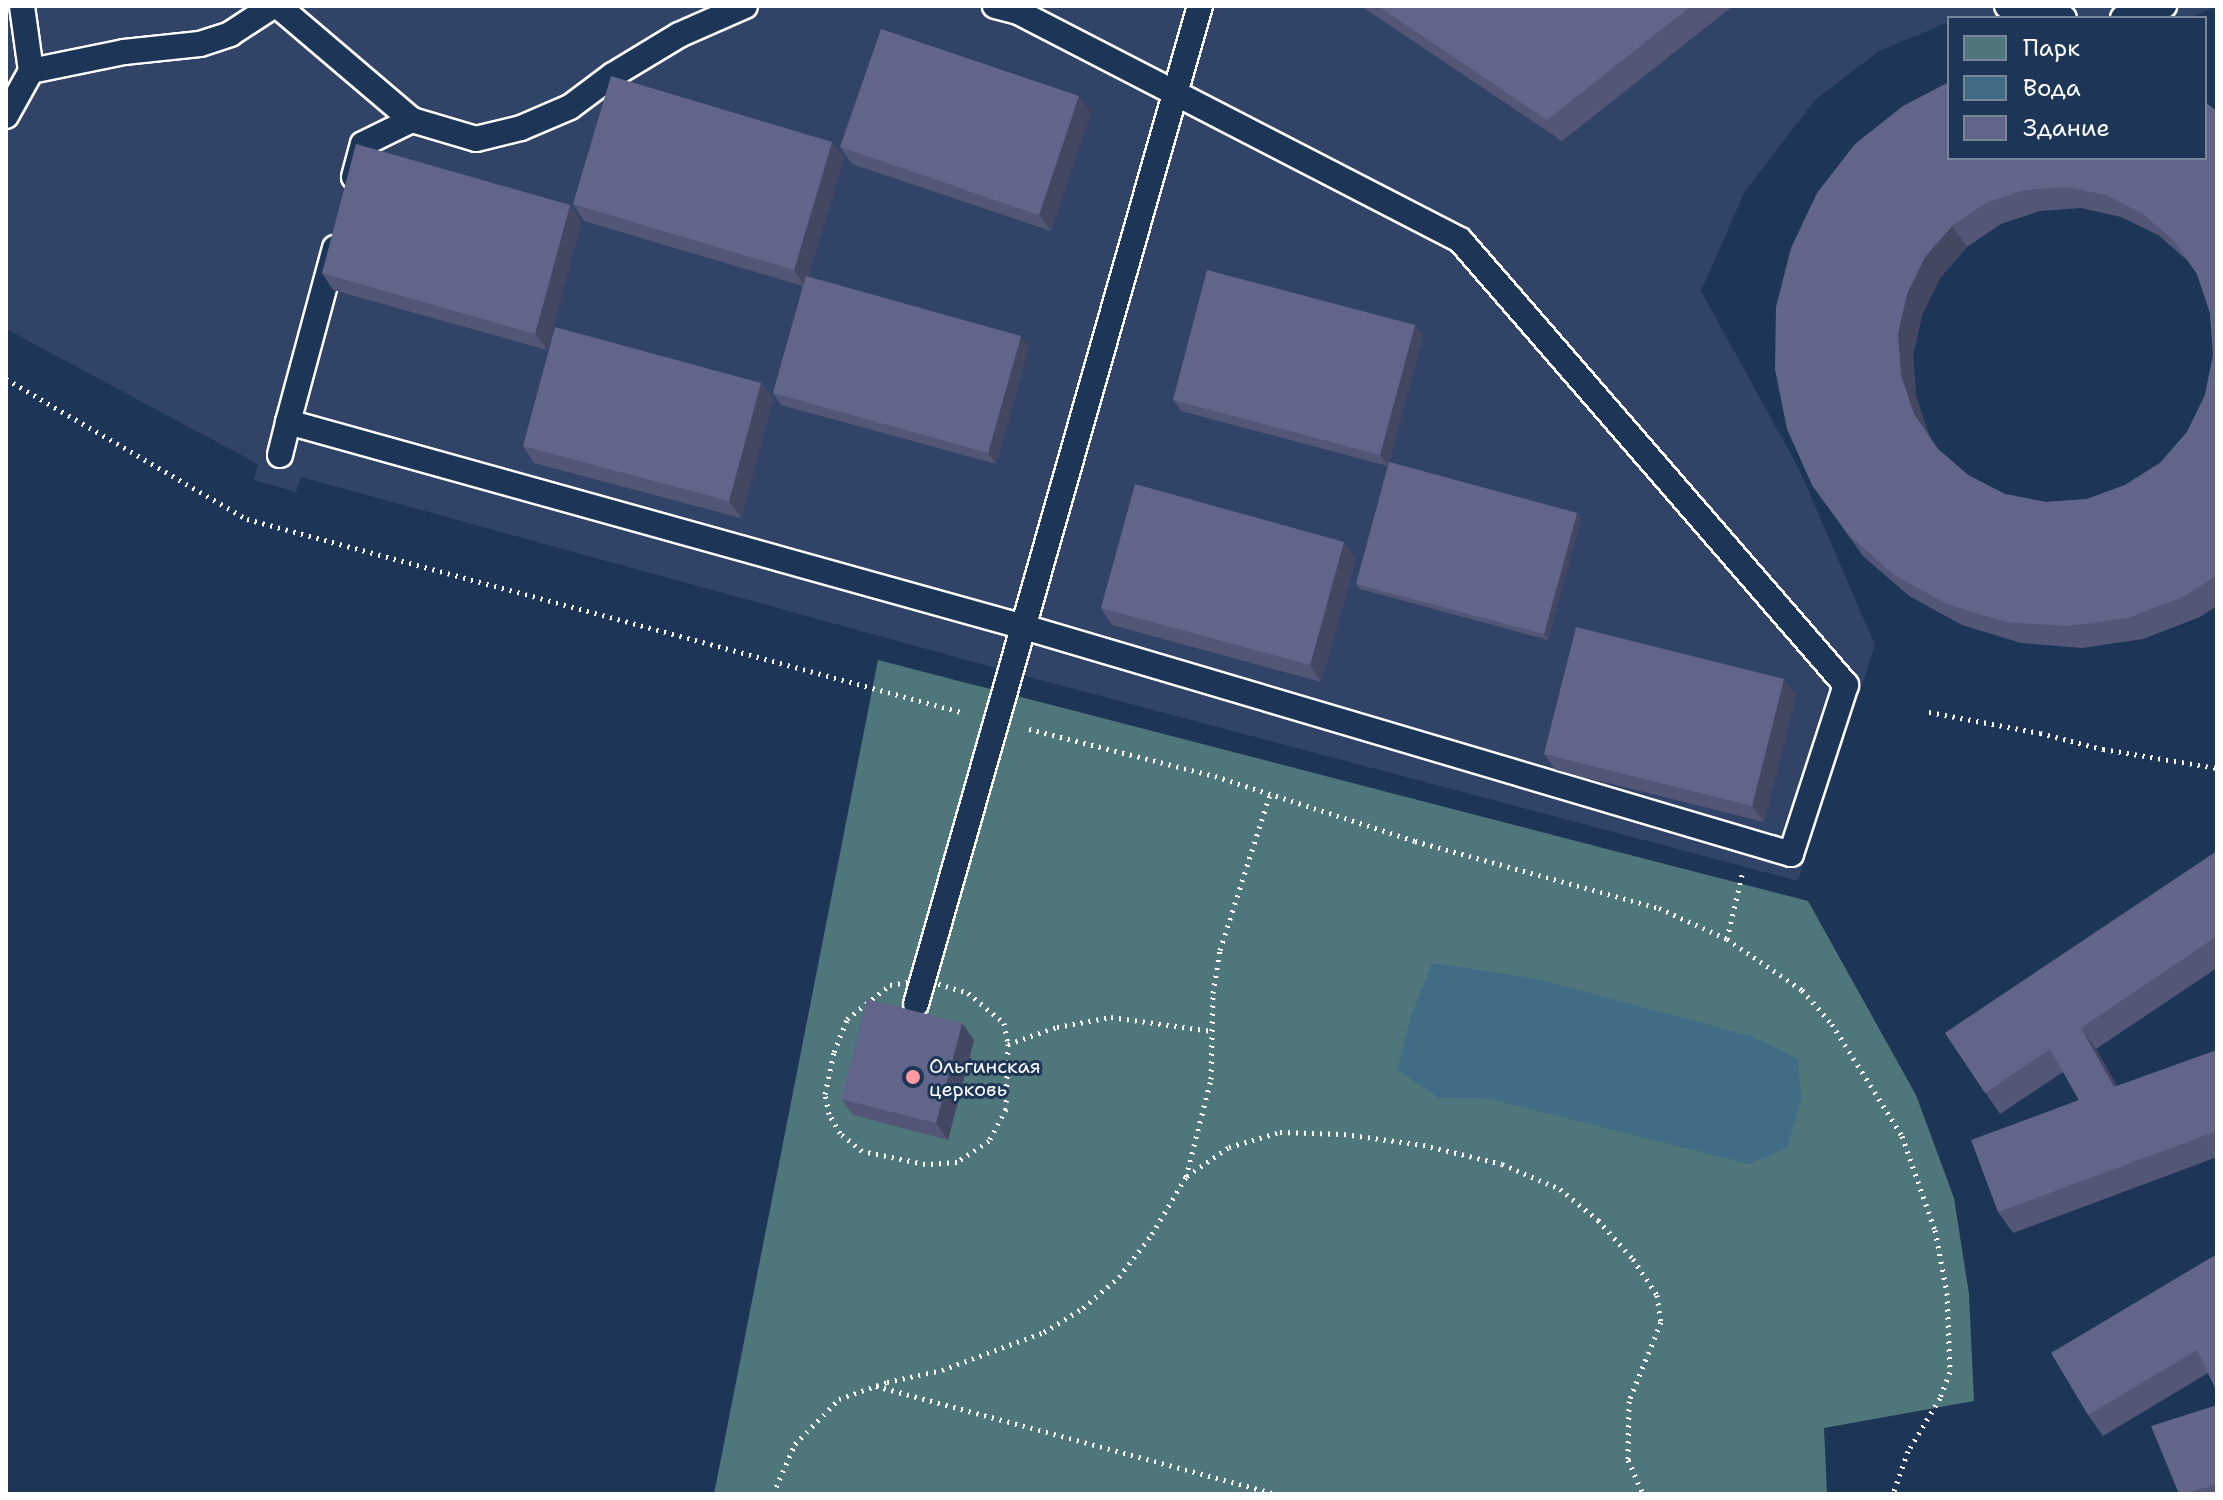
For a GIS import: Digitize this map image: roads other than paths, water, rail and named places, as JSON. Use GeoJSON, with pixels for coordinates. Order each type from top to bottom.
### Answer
{"type":"FeatureCollection","features":[{"type":"Feature","properties":{"kind":"lane"},"geometry":{"type":"LineString","coordinates":[[6,116],[31,71],[22,6]]}},
{"type":"Feature","properties":{"kind":"lane"},"geometry":{"type":"LineString","coordinates":[[31,71],[124,52],[200,44],[230,34],[276,6],[412,120],[476,139],[521,128],[570,107],[613,75],[679,35],[745,6]]}},
{"type":"Feature","properties":{"kind":"lane"},"geometry":{"type":"LineString","coordinates":[[288,422],[1024,627],[1791,854],[1846,685],[1460,240],[1018,12],[995,6]]}},
{"type":"Feature","properties":{"kind":"lane"},"geometry":{"type":"LineString","coordinates":[[916,1004],[1200,6]]}},
{"type":"Feature","properties":{"kind":"lane"},"geometry":{"type":"LineString","coordinates":[[2007,6],[2054,16]]}},
{"type":"Feature","properties":{"kind":"lane"},"geometry":{"type":"LineString","coordinates":[[2144,16],[2164,6]]}},
{"type":"Feature","properties":{"kind":"lane"},"geometry":{"type":"LineString","coordinates":[[280,455],[363,144],[412,120]]}},
{"type":"Feature","properties":{"kind":"water"},"geometry":{"type":"Polygon","coordinates":[[[1432,963],[1533,978],[1751,1036],[1798,1059],[1801,1099],[1787,1148],[1749,1164],[1486,1098],[1439,1098],[1397,1070],[1411,1016],[1432,963]]]}},
{"type":"Feature","properties":{"kind":"place","name":"Ольгинская церковь"},"geometry":{"type":"Point","coordinates":[913,1077]}}]}
